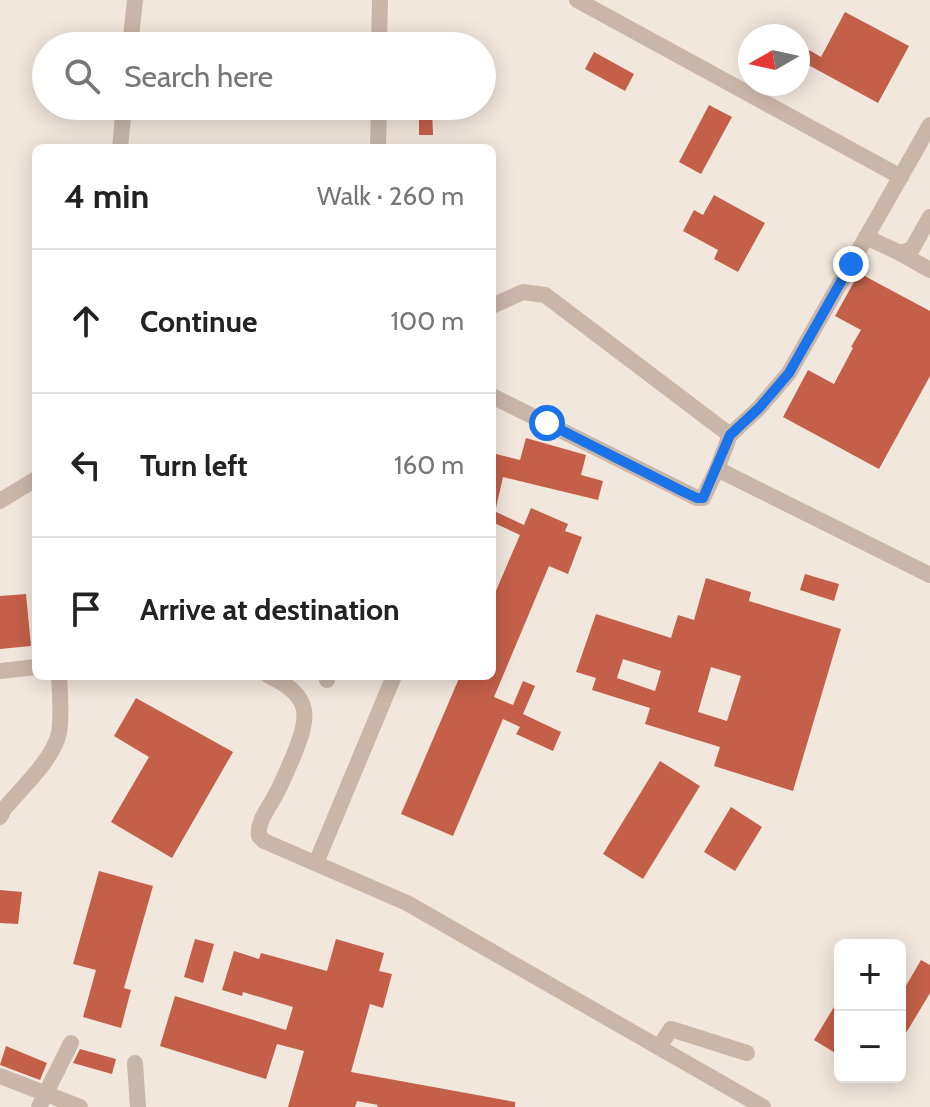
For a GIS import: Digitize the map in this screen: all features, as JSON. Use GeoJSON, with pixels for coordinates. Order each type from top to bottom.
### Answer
{"type":"FeatureCollection","features":[{"type":"Feature","properties":{"kind":"street"},"geometry":{"type":"LineString","coordinates":[[132,32],[135,0]]}},
{"type":"Feature","properties":{"kind":"street"},"geometry":{"type":"LineString","coordinates":[[379,32],[380,0]]}},
{"type":"Feature","properties":{"kind":"street"},"geometry":{"type":"LineString","coordinates":[[577,0],[901,177]]}},
{"type":"Feature","properties":{"kind":"street"},"geometry":{"type":"LineString","coordinates":[[120,144],[123,120]]}},
{"type":"Feature","properties":{"kind":"street"},"geometry":{"type":"LineString","coordinates":[[378,144],[379,120]]}},
{"type":"Feature","properties":{"kind":"street"},"geometry":{"type":"LineString","coordinates":[[496,398],[697,498],[703,498],[730,435],[789,373],[930,125]]}},
{"type":"Feature","properties":{"kind":"street"},"geometry":{"type":"LineString","coordinates":[[900,253],[912,249],[930,217]]}},
{"type":"Feature","properties":{"kind":"street"},"geometry":{"type":"LineString","coordinates":[[866,237],[930,270]]}},
{"type":"Feature","properties":{"kind":"street"},"geometry":{"type":"LineString","coordinates":[[496,304],[523,292],[545,295],[730,435]]}},
{"type":"Feature","properties":{"kind":"street"},"geometry":{"type":"LineString","coordinates":[[717,469],[930,575]]}},
{"type":"Feature","properties":{"kind":"street"},"geometry":{"type":"LineString","coordinates":[[0,501],[32,487]]}},
{"type":"Feature","properties":{"kind":"street"},"geometry":{"type":"LineString","coordinates":[[0,671],[32,667]]}},
{"type":"Feature","properties":{"kind":"street"},"geometry":{"type":"LineString","coordinates":[[0,817],[50,753],[59,736],[59,680]]}},
{"type":"Feature","properties":{"kind":"street"},"geometry":{"type":"LineString","coordinates":[[278,680],[298,696],[304,707],[306,724],[280,788],[258,827],[259,836],[264,841],[407,903],[763,1107]]}},
{"type":"Feature","properties":{"kind":"street"},"geometry":{"type":"LineString","coordinates":[[316,863],[392,680]]}},
{"type":"Feature","properties":{"kind":"street"},"geometry":{"type":"LineString","coordinates":[[659,1047],[671,1029],[747,1053]]}},
{"type":"Feature","properties":{"kind":"street"},"geometry":{"type":"LineString","coordinates":[[41,1101],[71,1043]]}},
{"type":"Feature","properties":{"kind":"street"},"geometry":{"type":"LineString","coordinates":[[135,1063],[138,1107]]}},
{"type":"Feature","properties":{"kind":"street"},"geometry":{"type":"LineString","coordinates":[[0,1076],[41,1101],[80,1107]]}},
{"type":"Feature","properties":{"kind":"building"},"geometry":{"type":"Polygon","coordinates":[[[845,12],[909,46],[878,103],[810,66],[810,51],[821,57],[845,12]]]}},
{"type":"Feature","properties":{"kind":"building"},"geometry":{"type":"Polygon","coordinates":[[[594,52],[634,74],[625,91],[585,69],[594,52]]]}},
{"type":"Feature","properties":{"kind":"building"},"geometry":{"type":"Polygon","coordinates":[[[709,105],[732,117],[701,174],[679,162],[709,105]]]}},
{"type":"Feature","properties":{"kind":"building"},"geometry":{"type":"Polygon","coordinates":[[[419,120],[432,120],[433,135],[419,135],[419,120]]]}},
{"type":"Feature","properties":{"kind":"building"},"geometry":{"type":"Polygon","coordinates":[[[714,195],[765,223],[738,272],[714,259],[718,250],[683,231],[694,210],[703,215],[714,195]]]}},
{"type":"Feature","properties":{"kind":"building"},"geometry":{"type":"Polygon","coordinates":[[[859,273],[930,311],[930,376],[879,469],[783,417],[808,370],[834,384],[853,348],[861,330],[835,316],[859,273]]]}},
{"type":"Feature","properties":{"kind":"building"},"geometry":{"type":"Polygon","coordinates":[[[526,438],[586,455],[581,475],[603,481],[598,500],[503,477],[496,508],[496,454],[520,460],[526,438]]]}},
{"type":"Feature","properties":{"kind":"building"},"geometry":{"type":"Polygon","coordinates":[[[531,508],[568,524],[565,531],[582,537],[568,574],[549,566],[494,697],[513,705],[523,681],[535,686],[523,714],[561,732],[553,751],[516,734],[520,727],[503,719],[453,836],[401,814],[458,680],[496,680],[496,591],[520,535],[496,524],[496,512],[524,525],[531,508]]]}},
{"type":"Feature","properties":{"kind":"building"},"geometry":{"type":"Polygon","coordinates":[[[805,574],[839,584],[834,601],[800,590],[805,574]]]}},
{"type":"Feature","properties":{"kind":"building"},"geometry":{"type":"Polygon","coordinates":[[[706,578],[751,592],[749,601],[841,629],[793,791],[714,766],[720,747],[645,724],[650,708],[592,690],[596,678],[576,672],[596,614],[671,638],[678,615],[694,620],[706,578]],[[623,659],[617,678],[655,691],[661,671],[623,659]],[[711,667],[698,712],[727,721],[741,676],[711,667]]]}},
{"type":"Feature","properties":{"kind":"building"},"geometry":{"type":"Polygon","coordinates":[[[26,594],[31,646],[0,649],[0,596],[26,594]]]}},
{"type":"Feature","properties":{"kind":"building"},"geometry":{"type":"Polygon","coordinates":[[[136,698],[233,752],[172,858],[111,822],[149,757],[114,736],[136,698]]]}},
{"type":"Feature","properties":{"kind":"building"},"geometry":{"type":"Polygon","coordinates":[[[660,761],[700,786],[643,879],[603,854],[660,761]]]}},
{"type":"Feature","properties":{"kind":"building"},"geometry":{"type":"Polygon","coordinates":[[[731,807],[762,827],[735,871],[704,852],[731,807]]]}},
{"type":"Feature","properties":{"kind":"building"},"geometry":{"type":"Polygon","coordinates":[[[99,871],[153,886],[124,988],[131,990],[121,1028],[83,1017],[96,970],[73,964],[99,871]]]}},
{"type":"Feature","properties":{"kind":"building"},"geometry":{"type":"Polygon","coordinates":[[[0,890],[22,892],[18,924],[0,923],[0,890]]]}},
{"type":"Feature","properties":{"kind":"building"},"geometry":{"type":"Polygon","coordinates":[[[195,939],[214,944],[203,983],[184,977],[195,939]]]}},
{"type":"Feature","properties":{"kind":"building"},"geometry":{"type":"Polygon","coordinates":[[[336,939],[384,953],[379,971],[392,974],[383,1008],[370,1004],[351,1072],[515,1102],[515,1107],[377,1107],[357,1101],[355,1107],[288,1107],[304,1051],[277,1044],[266,1079],[160,1046],[175,996],[286,1030],[293,1007],[243,992],[242,996],[222,990],[234,951],[259,959],[261,953],[327,971],[336,939]]]}},
{"type":"Feature","properties":{"kind":"building"},"geometry":{"type":"Polygon","coordinates":[[[921,960],[930,965],[930,993],[906,1033],[906,1011],[906,986],[921,960]]]}},
{"type":"Feature","properties":{"kind":"building"},"geometry":{"type":"Polygon","coordinates":[[[834,1007],[834,1052],[814,1040],[834,1007]]]}},
{"type":"Feature","properties":{"kind":"building"},"geometry":{"type":"Polygon","coordinates":[[[6,1046],[47,1063],[40,1080],[0,1065],[6,1046]]]}},
{"type":"Feature","properties":{"kind":"building"},"geometry":{"type":"Polygon","coordinates":[[[80,1049],[116,1059],[112,1074],[73,1063],[80,1049]]]}},
{"type":"Feature","properties":{"kind":"route"},"geometry":{"type":"LineString","coordinates":[[547,423],[684,492],[703,498],[730,435],[789,373],[851,264]]}}]}
